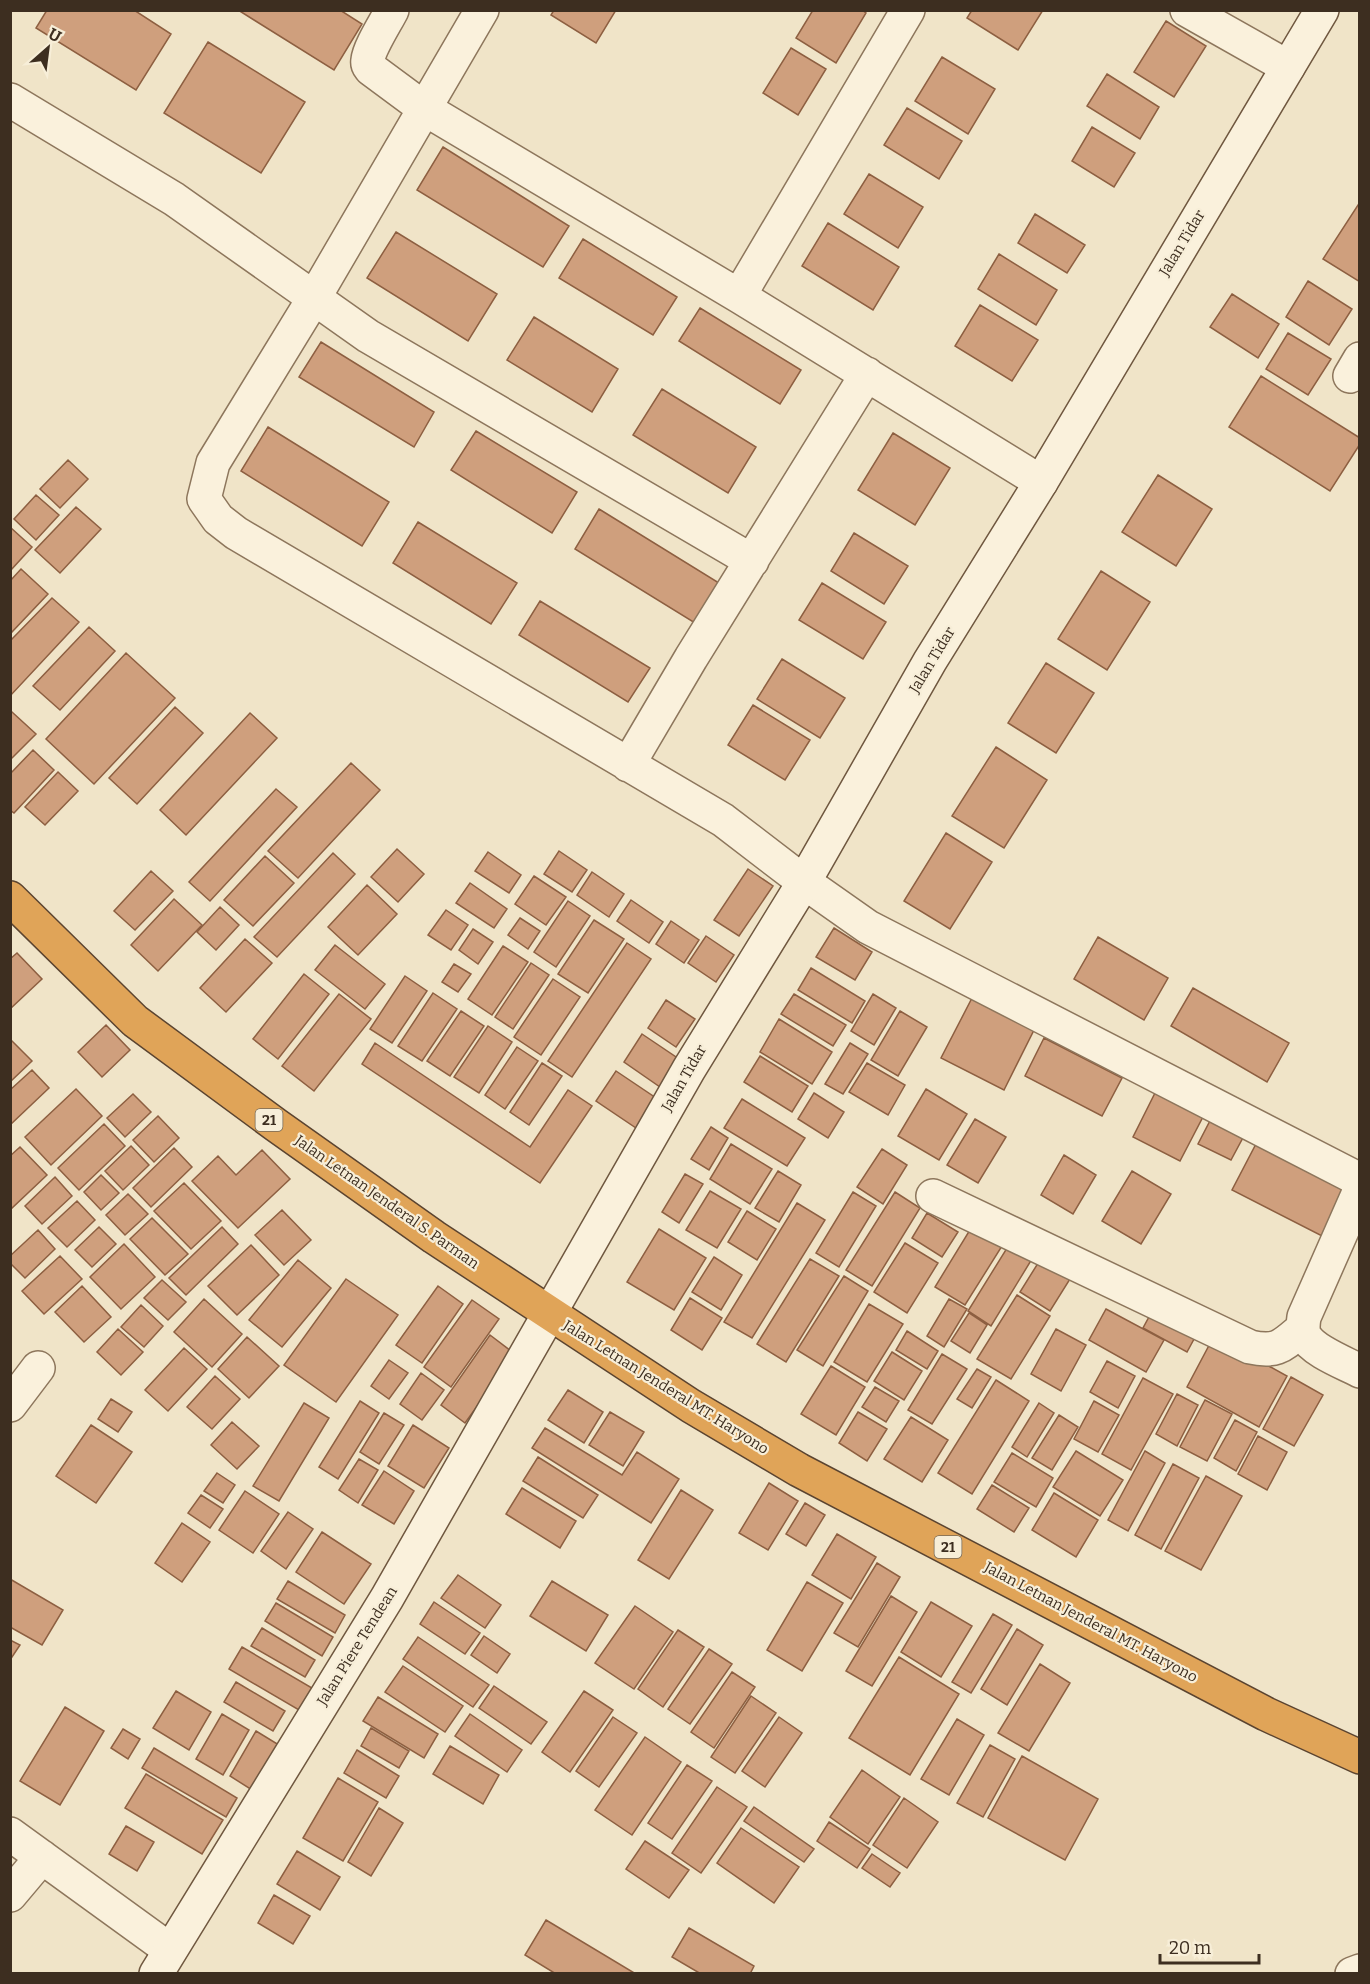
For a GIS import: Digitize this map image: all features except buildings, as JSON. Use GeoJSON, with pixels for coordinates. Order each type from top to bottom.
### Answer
{"type":"FeatureCollection","features":[{"type":"Feature","properties":{"kind":"highway","name":"Jalan Letnan Jenderal S. Parman"},"geometry":{"type":"LineString","coordinates":[[10,898],[135,1021],[285,1132],[434,1237],[549,1314]]}},
{"type":"Feature","properties":{"kind":"highway","name":"Jalan Letnan Jenderal MT. Haryono"},"geometry":{"type":"LineString","coordinates":[[549,1314],[691,1406],[799,1470],[1266,1714],[1359,1757]]}},
{"type":"Feature","properties":{"kind":"street"},"geometry":{"type":"LineString","coordinates":[[392,10],[367,62],[371,69],[425,109],[739,296],[1041,482]]}},
{"type":"Feature","properties":{"kind":"street"},"geometry":{"type":"LineString","coordinates":[[482,10],[314,298],[213,463],[204,499],[218,519],[236,533],[723,820],[868,927],[1359,1180]]}},
{"type":"Feature","properties":{"kind":"street"},"geometry":{"type":"LineString","coordinates":[[739,296],[908,10]]}},
{"type":"Feature","properties":{"kind":"street"},"geometry":{"type":"LineString","coordinates":[[1187,10],[1288,67]]}},
{"type":"Feature","properties":{"kind":"street","name":"Jalan Tidar"},"geometry":{"type":"LineString","coordinates":[[549,1314],[689,1069],[804,882],[930,661],[1041,482],[1322,10]]}},
{"type":"Feature","properties":{"kind":"street"},"geometry":{"type":"LineString","coordinates":[[10,100],[174,199],[368,336],[752,561]]}},
{"type":"Feature","properties":{"kind":"street"},"geometry":{"type":"LineString","coordinates":[[628,765],[867,374]]}},
{"type":"Feature","properties":{"kind":"street"},"geometry":{"type":"LineString","coordinates":[[1359,1191],[1304,1317],[1302,1329],[1306,1339],[1324,1352],[1359,1371]]}},
{"type":"Feature","properties":{"kind":"street"},"geometry":{"type":"LineString","coordinates":[[933,1196],[1250,1347],[1267,1351],[1283,1345],[1302,1329]]}},
{"type":"Feature","properties":{"kind":"street","name":"Jalan Piere Tendean"},"geometry":{"type":"LineString","coordinates":[[163,1962],[387,1598],[549,1314]]}},
{"type":"Feature","properties":{"kind":"street"},"geometry":{"type":"LineString","coordinates":[[10,1405],[38,1368]]}},
{"type":"Feature","properties":{"kind":"street"},"geometry":{"type":"LineString","coordinates":[[10,1834],[42,1857],[163,1962]]}},
{"type":"Feature","properties":{"kind":"street"},"geometry":{"type":"LineString","coordinates":[[10,1894],[42,1857]]}},
{"type":"Feature","properties":{"kind":"street"},"geometry":{"type":"LineString","coordinates":[[1352,1974],[1359,1971]]}}]}
